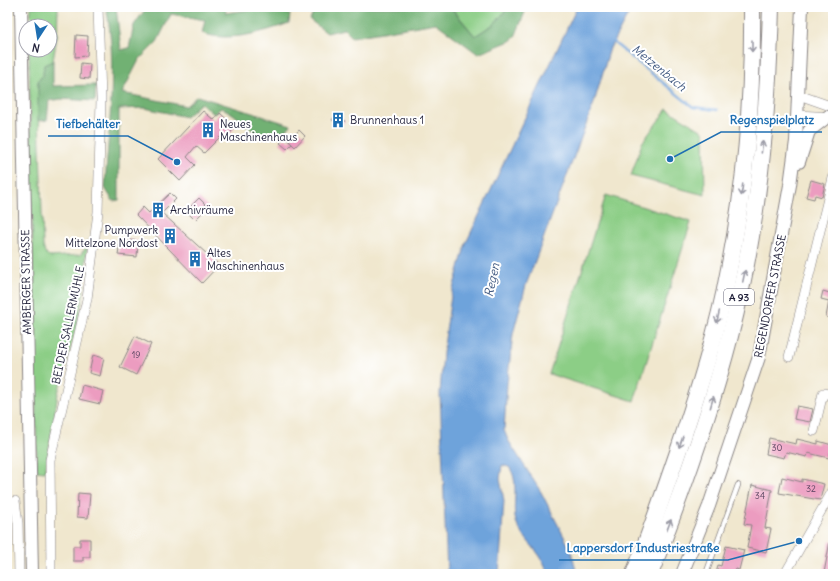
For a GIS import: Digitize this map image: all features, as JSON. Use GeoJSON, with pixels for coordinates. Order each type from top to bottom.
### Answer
{"type":"FeatureCollection","features":[{"type":"Feature","properties":{"kind":"highway","name":"A 93"},"geometry":{"type":"LineString","coordinates":[[634,574],[657,514],[694,405],[714,334],[729,269],[742,190],[749,116],[753,50],[752,7]]}},
{"type":"Feature","properties":{"kind":"highway","name":"A 93"},"geometry":{"type":"LineString","coordinates":[[650,574],[676,508],[710,406],[730,336],[744,273],[758,191],[766,111],[771,7]]}},
{"type":"Feature","properties":{"kind":"street","name":"AMBERGER STRASSE"},"geometry":{"type":"LineString","coordinates":[[21,7],[32,574]]}},
{"type":"Feature","properties":{"kind":"street","name":"BEI DER SALLERMÜHLE"},"geometry":{"type":"LineString","coordinates":[[51,574],[50,460],[87,299],[98,212],[101,99],[98,7]]}},
{"type":"Feature","properties":{"kind":"street","name":"REGENDORFER STRASSE"},"geometry":{"type":"LineString","coordinates":[[682,574],[709,506],[759,357],[790,185],[799,95],[802,7]]}},
{"type":"Feature","properties":{"kind":"street"},"geometry":{"type":"LineString","coordinates":[[799,95],[831,114]]}},
{"type":"Feature","properties":{"kind":"street"},"geometry":{"type":"LineString","coordinates":[[797,115],[831,114]]}},
{"type":"Feature","properties":{"kind":"street"},"geometry":{"type":"LineString","coordinates":[[790,185],[809,131],[831,114]]}},
{"type":"Feature","properties":{"kind":"street"},"geometry":{"type":"LineString","coordinates":[[789,356],[833,178]]}},
{"type":"Feature","properties":{"kind":"street"},"geometry":{"type":"LineString","coordinates":[[814,431],[823,393],[833,395]]}},
{"type":"Feature","properties":{"kind":"street"},"geometry":{"type":"LineString","coordinates":[[785,574],[833,490]]}},
{"type":"Feature","properties":{"kind":"street"},"geometry":{"type":"LineString","coordinates":[[15,501],[18,522],[20,574]]}},
{"type":"Feature","properties":{"kind":"lane"},"geometry":{"type":"LineString","coordinates":[[706,574],[738,485]]}},
{"type":"Feature","properties":{"kind":"green space"},"geometry":{"type":"Polygon","coordinates":[[[31,7],[58,7],[58,18],[30,18],[31,7]]]}},
{"type":"Feature","properties":{"kind":"green space"},"geometry":{"type":"Polygon","coordinates":[[[106,7],[116,7],[121,50],[129,48],[134,25],[147,7],[227,7],[225,13],[262,8],[290,14],[289,23],[258,33],[234,37],[223,37],[202,33],[205,20],[171,14],[157,42],[139,60],[122,93],[186,106],[197,96],[291,125],[279,133],[269,135],[259,133],[254,131],[226,110],[221,108],[214,114],[201,103],[186,117],[145,108],[119,109],[119,200],[113,201],[105,188],[112,74],[110,28],[106,7]]]}},
{"type":"Feature","properties":{"kind":"green space"},"geometry":{"type":"Polygon","coordinates":[[[316,7],[450,7],[475,36],[494,24],[509,7],[527,7],[515,37],[510,41],[478,54],[436,23],[352,37],[344,29],[327,33],[310,20],[316,7]]]}},
{"type":"Feature","properties":{"kind":"green space"},"geometry":{"type":"Polygon","coordinates":[[[451,7],[509,7],[494,24],[475,36],[451,7]]]}},
{"type":"Feature","properties":{"kind":"green space"},"geometry":{"type":"Polygon","coordinates":[[[29,58],[53,58],[53,61],[44,65],[43,75],[38,81],[43,246],[45,253],[50,257],[80,255],[85,249],[88,240],[83,296],[76,328],[58,393],[45,472],[37,471],[29,58]]]}},
{"type":"Feature","properties":{"kind":"green space"},"geometry":{"type":"Polygon","coordinates":[[[53,61],[53,86],[96,85],[95,101],[61,99],[49,101],[47,120],[38,121],[38,81],[43,75],[44,65],[53,61]]]}},
{"type":"Feature","properties":{"kind":"green space"},"geometry":{"type":"Polygon","coordinates":[[[667,109],[704,132],[705,195],[631,176],[642,143],[667,109]]]}},
{"type":"Feature","properties":{"kind":"green space"},"geometry":{"type":"Polygon","coordinates":[[[606,195],[691,222],[634,401],[549,374],[606,195]]]}},
{"type":"Feature","properties":{"kind":"water","name":"Regen"},"geometry":{"type":"Polygon","coordinates":[[[577,7],[632,7],[610,48],[594,103],[526,285],[513,334],[507,384],[504,430],[508,440],[541,492],[571,550],[577,574],[547,574],[542,560],[524,537],[517,524],[514,511],[515,488],[513,473],[509,467],[502,465],[500,479],[504,501],[499,574],[447,574],[440,393],[443,353],[451,296],[466,243],[577,7]]]}},
{"type":"Feature","properties":{"kind":"building"},"geometry":{"type":"Polygon","coordinates":[[[76,35],[88,36],[87,56],[75,57],[76,35]]]}},
{"type":"Feature","properties":{"kind":"building"},"geometry":{"type":"Polygon","coordinates":[[[81,63],[90,64],[89,79],[80,78],[81,63]]]}},
{"type":"Feature","properties":{"kind":"building"},"geometry":{"type":"Polygon","coordinates":[[[203,111],[214,120],[220,113],[235,127],[224,141],[220,137],[204,153],[196,146],[187,157],[195,165],[180,181],[158,159],[203,111]]]}},
{"type":"Feature","properties":{"kind":"building","name":"Brunnenhaus 1"},"geometry":{"type":"Polygon","coordinates":[[[336,114],[345,121],[340,126],[332,120],[336,114]]]}},
{"type":"Feature","properties":{"kind":"building"},"geometry":{"type":"Polygon","coordinates":[[[299,130],[305,136],[295,147],[289,141],[299,130]]]}},
{"type":"Feature","properties":{"kind":"building"},"geometry":{"type":"Polygon","coordinates":[[[285,138],[292,144],[287,149],[280,143],[285,138]]]}},
{"type":"Feature","properties":{"kind":"building"},"geometry":{"type":"Polygon","coordinates":[[[811,180],[825,184],[822,197],[815,195],[814,199],[806,197],[811,180]]]}},
{"type":"Feature","properties":{"kind":"building"},"geometry":{"type":"Polygon","coordinates":[[[170,193],[176,199],[162,213],[219,265],[202,283],[136,215],[143,207],[149,213],[170,193]]]}},
{"type":"Feature","properties":{"kind":"building"},"geometry":{"type":"Polygon","coordinates":[[[199,198],[208,207],[195,220],[186,211],[199,198]]]}},
{"type":"Feature","properties":{"kind":"building"},"geometry":{"type":"Polygon","coordinates":[[[120,239],[138,241],[137,257],[118,255],[120,239]]]}},
{"type":"Feature","properties":{"kind":"building"},"geometry":{"type":"Polygon","coordinates":[[[823,291],[833,294],[833,319],[826,317],[829,301],[821,299],[823,291]]]}},
{"type":"Feature","properties":{"kind":"building"},"geometry":{"type":"Polygon","coordinates":[[[135,336],[151,344],[136,375],[120,367],[135,336]]]}},
{"type":"Feature","properties":{"kind":"building"},"geometry":{"type":"Polygon","coordinates":[[[93,355],[104,358],[100,376],[89,373],[93,355]]]}},
{"type":"Feature","properties":{"kind":"building"},"geometry":{"type":"Polygon","coordinates":[[[82,385],[103,391],[100,404],[79,399],[82,385]]]}},
{"type":"Feature","properties":{"kind":"building"},"geometry":{"type":"Polygon","coordinates":[[[797,406],[813,409],[810,422],[794,419],[797,406]]]}},
{"type":"Feature","properties":{"kind":"building"},"geometry":{"type":"Polygon","coordinates":[[[769,438],[796,444],[797,439],[818,444],[818,441],[832,445],[829,458],[808,453],[807,457],[786,452],[784,458],[766,454],[769,438]]]}},
{"type":"Feature","properties":{"kind":"building"},"geometry":{"type":"Polygon","coordinates":[[[782,477],[802,482],[802,479],[824,484],[820,500],[779,493],[782,477]]]}},
{"type":"Feature","properties":{"kind":"building"},"geometry":{"type":"Polygon","coordinates":[[[752,485],[772,490],[765,528],[771,529],[766,552],[747,548],[751,525],[744,524],[752,485]]]}},
{"type":"Feature","properties":{"kind":"building"},"geometry":{"type":"Polygon","coordinates":[[[78,493],[90,494],[88,518],[77,517],[78,493]]]}},
{"type":"Feature","properties":{"kind":"building"},"geometry":{"type":"Polygon","coordinates":[[[80,539],[90,539],[90,557],[83,557],[83,561],[73,561],[73,546],[80,546],[80,539]]]}},
{"type":"Feature","properties":{"kind":"building"},"geometry":{"type":"Polygon","coordinates":[[[830,541],[833,541],[833,574],[824,573],[830,541]]]}},
{"type":"Feature","properties":{"kind":"building"},"geometry":{"type":"Polygon","coordinates":[[[726,546],[744,550],[739,570],[736,569],[734,574],[716,574],[718,565],[721,566],[726,546]]]}},
{"type":"Feature","properties":{"kind":"waterway","name":"Metzenbach"},"geometry":{"type":"LineString","coordinates":[[613,42],[693,107],[717,110]]}},
{"type":"Feature","properties":{"kind":"place","name":"Brunnenhaus 1"},"geometry":{"type":"Point","coordinates":[338,120]}},
{"type":"Feature","properties":{"kind":"place","name":"Neues Maschinenhaus"},"geometry":{"type":"Point","coordinates":[208,130]}},
{"type":"Feature","properties":{"kind":"place","name":"Regenspielplatz"},"geometry":{"type":"Point","coordinates":[670,159]}},
{"type":"Feature","properties":{"kind":"place","name":"Tiefbehälter"},"geometry":{"type":"Point","coordinates":[177,162]}},
{"type":"Feature","properties":{"kind":"place","name":"Archivräume"},"geometry":{"type":"Point","coordinates":[158,210]}},
{"type":"Feature","properties":{"kind":"place","name":"Pumpwerk Mittelzone Nordost"},"geometry":{"type":"Point","coordinates":[170,236]}},
{"type":"Feature","properties":{"kind":"place","name":"Altes Maschinenhaus"},"geometry":{"type":"Point","coordinates":[195,259]}},
{"type":"Feature","properties":{"kind":"place","name":"Lappersdorf Industriestraße"},"geometry":{"type":"Point","coordinates":[799,541]}}]}
